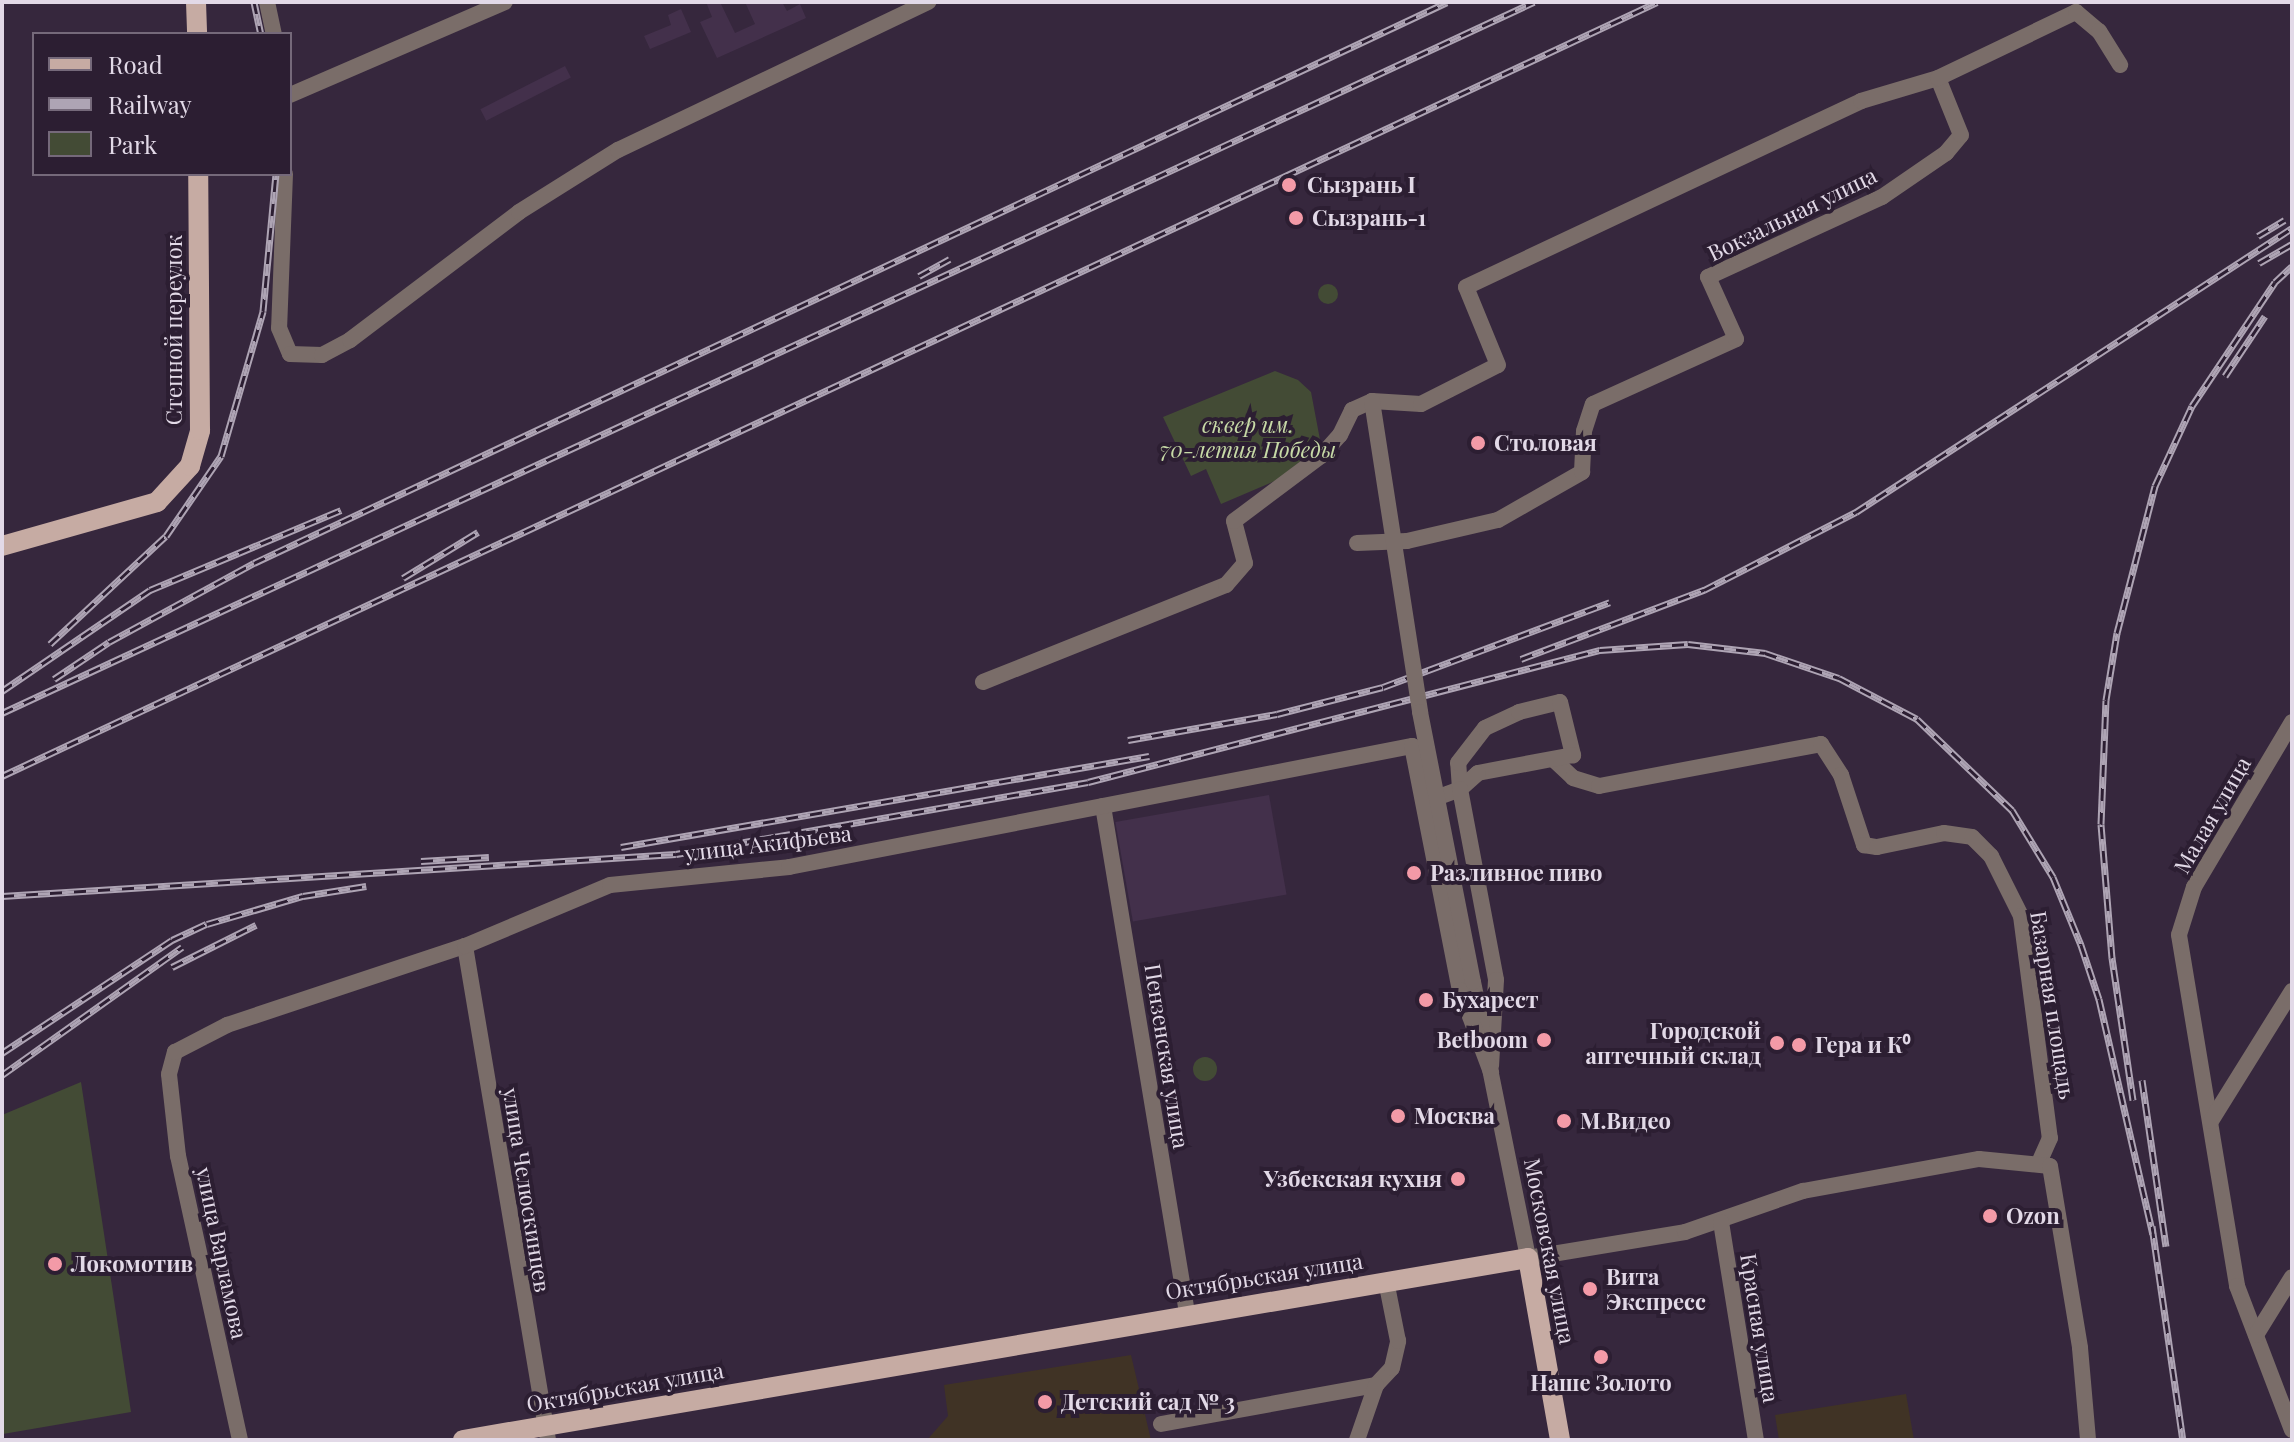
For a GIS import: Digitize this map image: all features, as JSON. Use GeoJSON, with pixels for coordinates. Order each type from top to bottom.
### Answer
{"type":"FeatureCollection","features":[{"type":"Feature","properties":{"kind":"main road"},"geometry":{"type":"LineString","coordinates":[[196,2],[197,32]]}},
{"type":"Feature","properties":{"kind":"main road","name":"Степной переулок"},"geometry":{"type":"LineString","coordinates":[[2,546],[157,502],[190,466],[200,430],[198,176]]}},
{"type":"Feature","properties":{"kind":"main road","name":"Октябрьская улица"},"geometry":{"type":"LineString","coordinates":[[463,1440],[546,1433],[1187,1313],[1528,1258]]}},
{"type":"Feature","properties":{"kind":"main road","name":"Московская улица"},"geometry":{"type":"LineString","coordinates":[[1528,1258],[1560,1440]]}},
{"type":"Feature","properties":{"kind":"street"},"geometry":{"type":"LineString","coordinates":[[267,2],[274,32]]}},
{"type":"Feature","properties":{"kind":"street"},"geometry":{"type":"LineString","coordinates":[[292,94],[505,2]]}},
{"type":"Feature","properties":{"kind":"street"},"geometry":{"type":"LineString","coordinates":[[285,176],[279,328],[290,354],[322,355],[350,340],[519,212],[618,150],[928,2]]}},
{"type":"Feature","properties":{"kind":"street"},"geometry":{"type":"LineString","coordinates":[[983,682],[1237,578],[1245,563],[1234,521],[1321,456],[1340,435],[1352,410],[1380,402],[1421,404],[1498,365],[1466,287],[1861,101],[1938,78],[2076,12],[2099,31],[2120,65]]}},
{"type":"Feature","properties":{"kind":"street","name":"Вокзальная улица"},"geometry":{"type":"LineString","coordinates":[[1357,543],[1407,541],[1498,520],[1582,472],[1584,431],[1593,404],[1736,339],[1708,277],[1882,197],[1946,153],[1961,135],[1938,78]]}},
{"type":"Feature","properties":{"kind":"street","name":"Московская улица"},"geometry":{"type":"LineString","coordinates":[[1380,402],[1420,712],[1528,1258]]}},
{"type":"Feature","properties":{"kind":"street"},"geometry":{"type":"LineString","coordinates":[[1422,803],[1460,789],[1478,773],[1573,755],[1560,702],[1519,712],[1485,728],[1458,763],[1460,789]]}},
{"type":"Feature","properties":{"kind":"street","name":"Малая улица"},"geometry":{"type":"LineString","coordinates":[[2211,1121],[2179,935],[2194,887],[2292,722]]}},
{"type":"Feature","properties":{"kind":"street","name":"Базарная площадь"},"geometry":{"type":"LineString","coordinates":[[1554,760],[1573,778],[1599,786],[1821,744],[1841,775],[1864,845],[1877,847],[1944,833],[1972,837],[1991,856],[2021,916],[2050,1138],[2039,1163]]}},
{"type":"Feature","properties":{"kind":"street","name":"Московская улица"},"geometry":{"type":"LineString","coordinates":[[1412,746],[1460,990],[1491,1072]]}},
{"type":"Feature","properties":{"kind":"street","name":"улица Акифьева"},"geometry":{"type":"LineString","coordinates":[[169,1074],[175,1052],[213,1031],[465,946],[610,885],[789,867],[1412,746]]}},
{"type":"Feature","properties":{"kind":"street","name":"Московская улица"},"geometry":{"type":"LineString","coordinates":[[1460,789],[1496,980],[1491,1072]]}},
{"type":"Feature","properties":{"kind":"street","name":"Пензенская улица"},"geometry":{"type":"LineString","coordinates":[[1103,806],[1187,1313]]}},
{"type":"Feature","properties":{"kind":"street","name":"улица Челюскинцев"},"geometry":{"type":"LineString","coordinates":[[465,946],[546,1433]]}},
{"type":"Feature","properties":{"kind":"street"},"geometry":{"type":"LineString","coordinates":[[2292,991],[2211,1121],[2237,1286],[2292,1430]]}},
{"type":"Feature","properties":{"kind":"street","name":"улица Варламова"},"geometry":{"type":"LineString","coordinates":[[169,1074],[178,1156],[240,1440]]}},
{"type":"Feature","properties":{"kind":"street","name":"Октябрьская улица"},"geometry":{"type":"LineString","coordinates":[[1528,1258],[1721,1222],[1803,1191],[1979,1159],[2039,1163]]}},
{"type":"Feature","properties":{"kind":"street"},"geometry":{"type":"LineString","coordinates":[[2039,1163],[2050,1166],[2054,1184],[2080,1348],[2088,1440]]}},
{"type":"Feature","properties":{"kind":"street","name":"Красная улица"},"geometry":{"type":"LineString","coordinates":[[1721,1222],[1756,1440]]}},
{"type":"Feature","properties":{"kind":"street"},"geometry":{"type":"LineString","coordinates":[[2256,1335],[2292,1277]]}},
{"type":"Feature","properties":{"kind":"street"},"geometry":{"type":"LineString","coordinates":[[1357,1440],[1376,1385],[1392,1368],[1398,1341],[1386,1281]]}},
{"type":"Feature","properties":{"kind":"street"},"geometry":{"type":"LineString","coordinates":[[1161,1424],[1376,1385]]}},
{"type":"Feature","properties":{"kind":"shaded area"},"geometry":{"type":"Polygon","coordinates":[[[706,2],[720,2],[735,33],[755,24],[745,2],[782,2],[787,11],[800,4],[806,18],[717,58],[700,22],[712,17],[706,2]]]}},
{"type":"Feature","properties":{"kind":"shaded area"},"geometry":{"type":"Polygon","coordinates":[[[681,9],[691,32],[650,49],[644,36],[671,25],[668,15],[681,9]]]}},
{"type":"Feature","properties":{"kind":"shaded area"},"geometry":{"type":"Polygon","coordinates":[[[565,66],[571,78],[486,121],[480,109],[565,66]]]}},
{"type":"Feature","properties":{"kind":"shaded area"},"geometry":{"type":"Polygon","coordinates":[[[1269,795],[1287,894],[1133,922],[1115,822],[1269,795]]]}},
{"type":"Feature","properties":{"kind":"shaded area","name":"Детский сад № 3"},"geometry":{"type":"Polygon","coordinates":[[[1131,1355],[1151,1440],[927,1440],[948,1416],[944,1385],[1131,1355]]]}},
{"type":"Feature","properties":{"kind":"shaded area"},"geometry":{"type":"Polygon","coordinates":[[[1906,1394],[1914,1440],[1779,1440],[1775,1415],[1906,1394]]]}},
{"type":"Feature","properties":{"kind":"green space"},"geometry":{"type":"Polygon","coordinates":[[[1324,284],[1332,284],[1338,294],[1332,304],[1324,304],[1318,298],[1318,290],[1324,284]]]}},
{"type":"Feature","properties":{"kind":"green space","name":"сквер им. 70-летия Победы"},"geometry":{"type":"Polygon","coordinates":[[[1275,371],[1298,380],[1311,392],[1321,445],[1277,480],[1221,504],[1206,469],[1191,476],[1163,417],[1275,371]]]}},
{"type":"Feature","properties":{"kind":"green space"},"geometry":{"type":"Polygon","coordinates":[[[1205,1057],[1214,1060],[1217,1069],[1214,1078],[1205,1081],[1196,1078],[1193,1069],[1196,1060],[1205,1057]]]}},
{"type":"Feature","properties":{"kind":"green space","name":"Локомотив"},"geometry":{"type":"Polygon","coordinates":[[[81,1082],[131,1412],[3,1434],[2,1115],[81,1082]]]}},
{"type":"Feature","properties":{"kind":"railway"},"geometry":{"type":"LineString","coordinates":[[254,2],[261,32]]}},
{"type":"Feature","properties":{"kind":"railway"},"geometry":{"type":"LineString","coordinates":[[54,679],[109,642],[254,563],[1447,2]]}},
{"type":"Feature","properties":{"kind":"railway"},"geometry":{"type":"LineString","coordinates":[[2,713],[1534,2]]}},
{"type":"Feature","properties":{"kind":"railway"},"geometry":{"type":"LineString","coordinates":[[2,776],[1657,2]]}},
{"type":"Feature","properties":{"kind":"railway"},"geometry":{"type":"LineString","coordinates":[[50,644],[166,536],[221,456],[263,311],[276,176]]}},
{"type":"Feature","properties":{"kind":"railway"},"geometry":{"type":"LineString","coordinates":[[2258,236],[2285,220]]}},
{"type":"Feature","properties":{"kind":"railway"},"geometry":{"type":"LineString","coordinates":[[1521,659],[1704,590],[1856,512],[2292,228]]}},
{"type":"Feature","properties":{"kind":"railway"},"geometry":{"type":"LineString","coordinates":[[2259,263],[2292,244]]}},
{"type":"Feature","properties":{"kind":"railway"},"geometry":{"type":"LineString","coordinates":[[919,276],[950,259]]}},
{"type":"Feature","properties":{"kind":"railway"},"geometry":{"type":"LineString","coordinates":[[2133,1100],[2112,958],[2101,824],[2106,700],[2117,633],[2155,486],[2192,406],[2275,282],[2292,266]]}},
{"type":"Feature","properties":{"kind":"railway"},"geometry":{"type":"LineString","coordinates":[[2225,376],[2265,316]]}},
{"type":"Feature","properties":{"kind":"railway"},"geometry":{"type":"LineString","coordinates":[[2,691],[150,590],[341,510]]}},
{"type":"Feature","properties":{"kind":"railway"},"geometry":{"type":"LineString","coordinates":[[403,578],[478,532]]}},
{"type":"Feature","properties":{"kind":"railway"},"geometry":{"type":"LineString","coordinates":[[1128,740],[1277,714],[1383,687],[1610,602]]}},
{"type":"Feature","properties":{"kind":"railway"},"geometry":{"type":"LineString","coordinates":[[2,896],[676,854],[1088,782],[1600,650],[1688,644],[1765,653],[1839,678],[1917,719],[2012,810],[2053,877],[2099,999],[2153,1234]]}},
{"type":"Feature","properties":{"kind":"railway"},"geometry":{"type":"LineString","coordinates":[[621,847],[1149,756]]}},
{"type":"Feature","properties":{"kind":"railway"},"geometry":{"type":"LineString","coordinates":[[421,861],[489,857]]}},
{"type":"Feature","properties":{"kind":"railway"},"geometry":{"type":"LineString","coordinates":[[2,1053],[172,940],[207,924],[303,896],[366,886]]}},
{"type":"Feature","properties":{"kind":"railway"},"geometry":{"type":"LineString","coordinates":[[172,967],[256,925]]}},
{"type":"Feature","properties":{"kind":"railway"},"geometry":{"type":"LineString","coordinates":[[2,1075],[182,947]]}},
{"type":"Feature","properties":{"kind":"railway"},"geometry":{"type":"LineString","coordinates":[[2142,1080],[2166,1246]]}},
{"type":"Feature","properties":{"kind":"railway"},"geometry":{"type":"LineString","coordinates":[[2152,1226],[2183,1440]]}},
{"type":"Feature","properties":{"kind":"place","name":"Сызрань I"},"geometry":{"type":"Point","coordinates":[1289,185]}},
{"type":"Feature","properties":{"kind":"place","name":"Сызрань-1"},"geometry":{"type":"Point","coordinates":[1296,218]}},
{"type":"Feature","properties":{"kind":"place","name":"Столовая"},"geometry":{"type":"Point","coordinates":[1478,443]}},
{"type":"Feature","properties":{"kind":"place","name":"Разливное пиво"},"geometry":{"type":"Point","coordinates":[1414,873]}},
{"type":"Feature","properties":{"kind":"place","name":"Бухарест"},"geometry":{"type":"Point","coordinates":[1426,1000]}},
{"type":"Feature","properties":{"kind":"place","name":"Betboom"},"geometry":{"type":"Point","coordinates":[1544,1040]}},
{"type":"Feature","properties":{"kind":"place","name":"Городской аптечный склад"},"geometry":{"type":"Point","coordinates":[1777,1043]}},
{"type":"Feature","properties":{"kind":"place","name":"Гера и К⁰"},"geometry":{"type":"Point","coordinates":[1799,1045]}},
{"type":"Feature","properties":{"kind":"place","name":"Москва"},"geometry":{"type":"Point","coordinates":[1398,1116]}},
{"type":"Feature","properties":{"kind":"place","name":"М.Видео"},"geometry":{"type":"Point","coordinates":[1564,1121]}},
{"type":"Feature","properties":{"kind":"place","name":"Узбекская кухня"},"geometry":{"type":"Point","coordinates":[1458,1179]}},
{"type":"Feature","properties":{"kind":"place","name":"Ozon"},"geometry":{"type":"Point","coordinates":[1990,1216]}},
{"type":"Feature","properties":{"kind":"place","name":"Локомотив"},"geometry":{"type":"Point","coordinates":[55,1264]}},
{"type":"Feature","properties":{"kind":"place","name":"Вита Экспресс"},"geometry":{"type":"Point","coordinates":[1590,1289]}},
{"type":"Feature","properties":{"kind":"place","name":"Наше Золото"},"geometry":{"type":"Point","coordinates":[1601,1357]}},
{"type":"Feature","properties":{"kind":"place","name":"Детский сад № 3"},"geometry":{"type":"Point","coordinates":[1045,1402]}}]}
